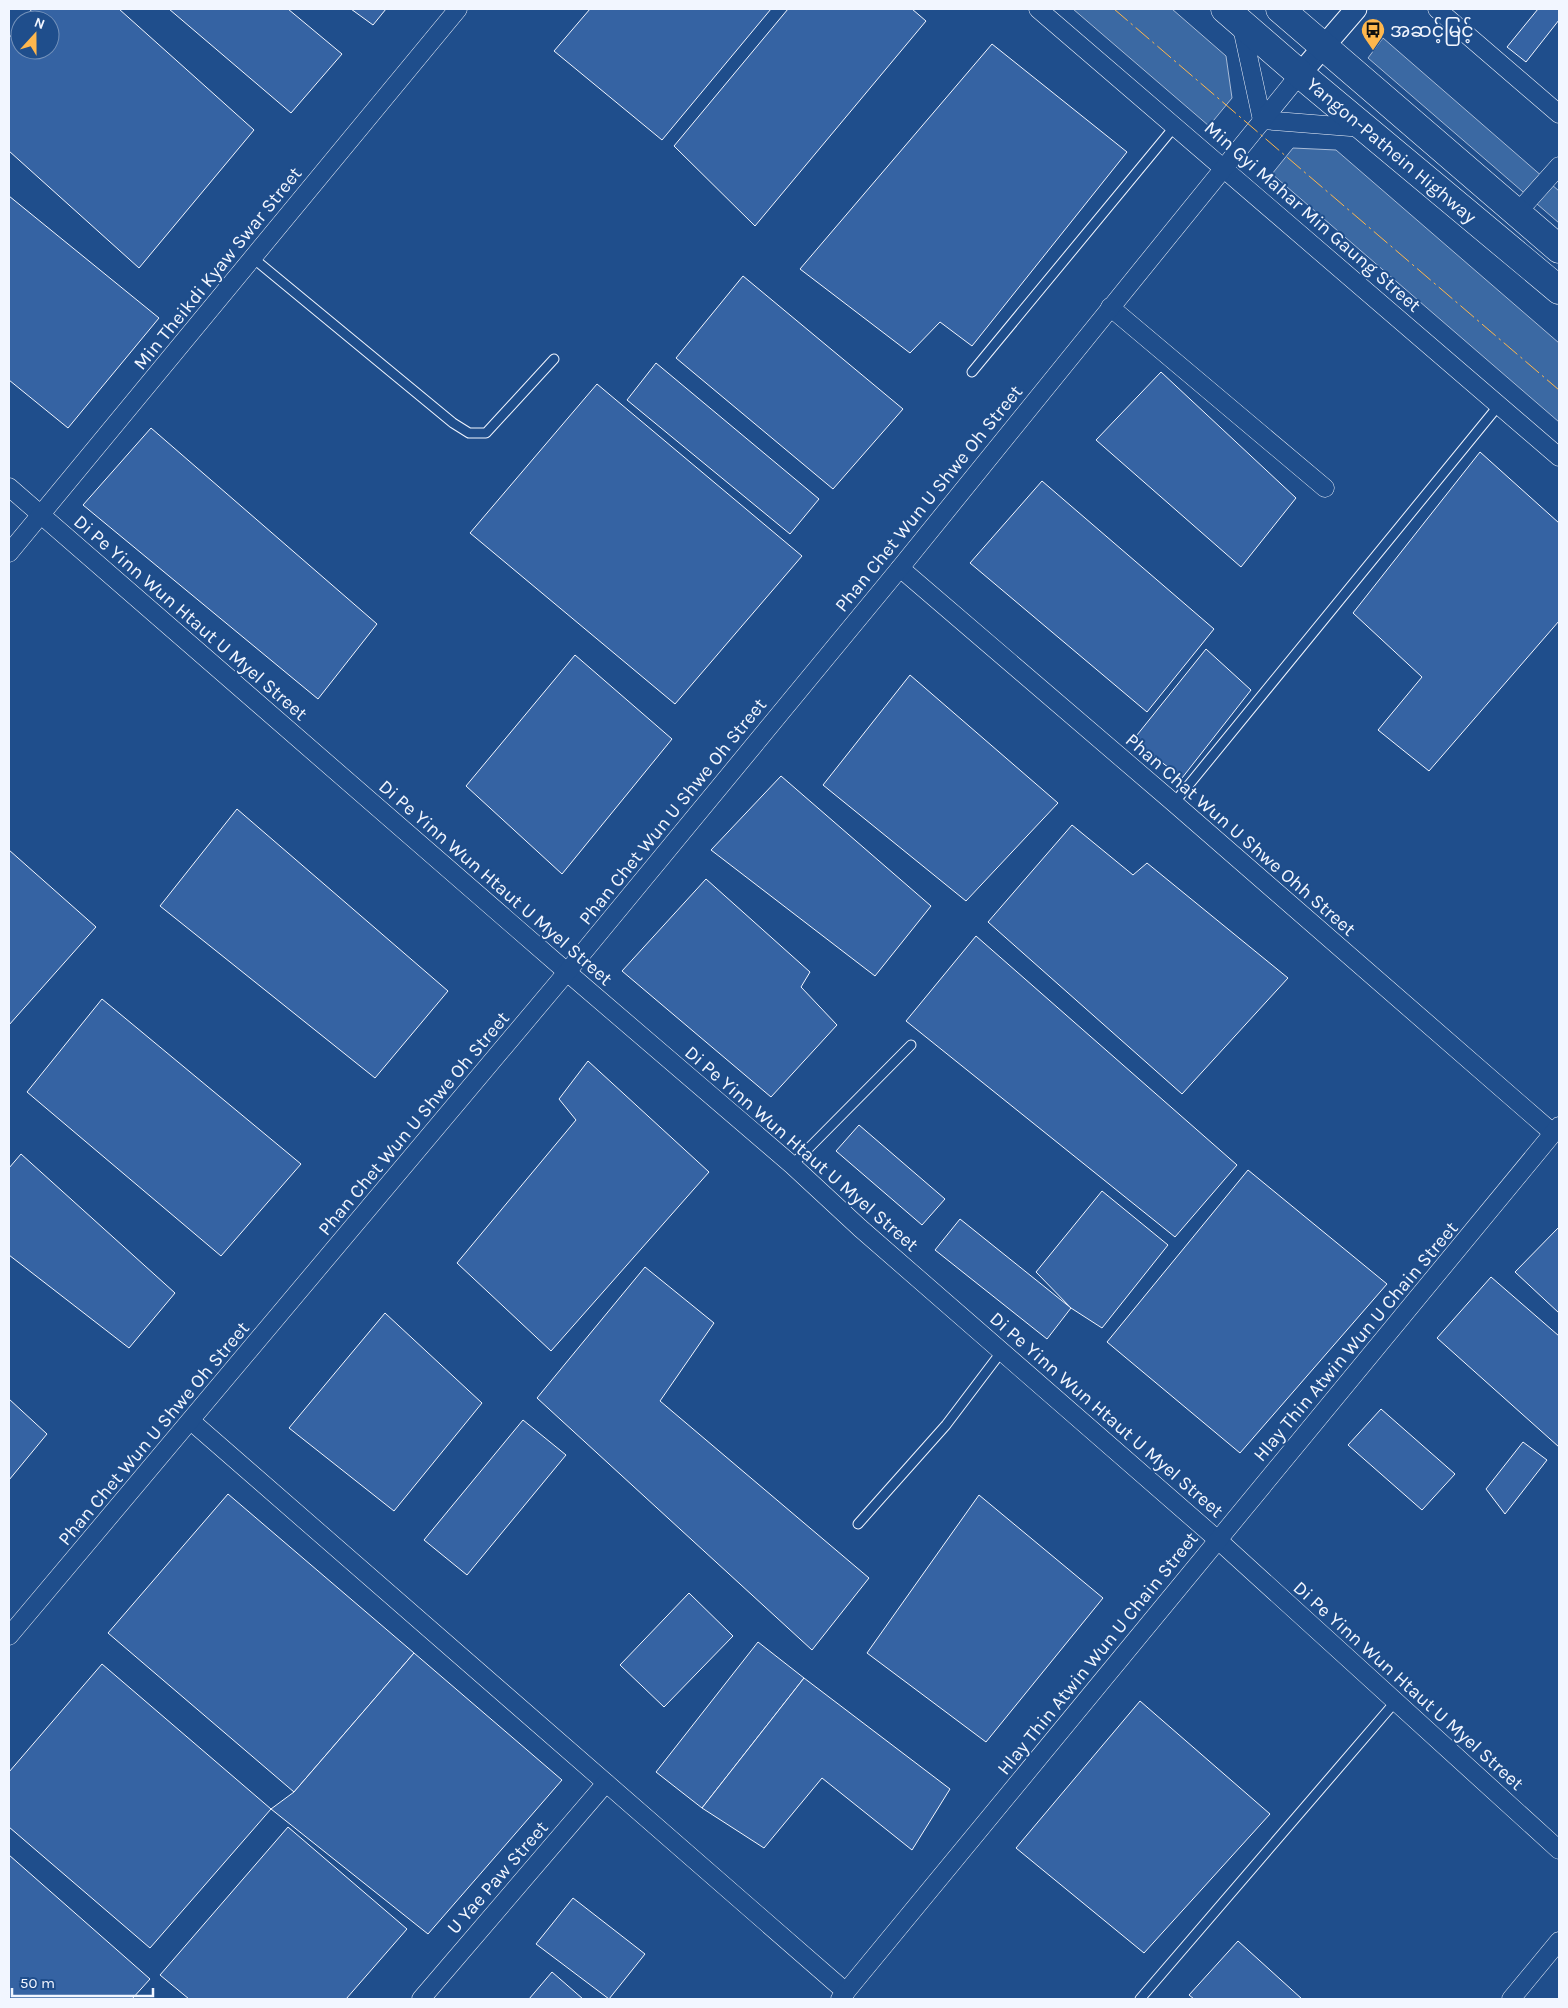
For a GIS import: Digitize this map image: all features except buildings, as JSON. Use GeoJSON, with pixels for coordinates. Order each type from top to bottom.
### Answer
{"type":"FeatureCollection","features":[{"type":"Feature","properties":{"kind":"main road","name":"Yangon-Pathein Highway"},"geometry":{"type":"LineString","coordinates":[[1280,9],[1520,210],[1559,249]]}},
{"type":"Feature","properties":{"kind":"main road","name":"Yangon-Pathein Highway"},"geometry":{"type":"LineString","coordinates":[[1233,16],[1559,290]]}},
{"type":"Feature","properties":{"kind":"street","name":"Min Theikdi Kyaw Swar Street"},"geometry":{"type":"LineString","coordinates":[[9,553],[458,9]]}},
{"type":"Feature","properties":{"kind":"street","name":"Min Gyi Mahar Min Gaung Street"},"geometry":{"type":"LineString","coordinates":[[1038,9],[1559,457]]}},
{"type":"Feature","properties":{"kind":"street"},"geometry":{"type":"LineString","coordinates":[[1300,74],[1356,9]]}},
{"type":"Feature","properties":{"kind":"street"},"geometry":{"type":"LineString","coordinates":[[1437,9],[1559,114]]}},
{"type":"Feature","properties":{"kind":"street"},"geometry":{"type":"LineString","coordinates":[[1233,16],[1262,120],[1366,128]]}},
{"type":"Feature","properties":{"kind":"street","name":"Phan Chet Wun U Shwe Oh Street"},"geometry":{"type":"LineString","coordinates":[[9,1636],[567,972],[900,568],[1300,74]]}},
{"type":"Feature","properties":{"kind":"street"},"geometry":{"type":"LineString","coordinates":[[1520,210],[1559,166]]}},
{"type":"Feature","properties":{"kind":"street"},"geometry":{"type":"LineString","coordinates":[[1110,307],[1325,488]]}},
{"type":"Feature","properties":{"kind":"street","name":"Di Pe Yinn Wun Htaut U Myel Street"},"geometry":{"type":"LineString","coordinates":[[9,487],[792,1165],[860,1228],[1218,1540],[1559,1850]]}},
{"type":"Feature","properties":{"kind":"street","name":"Phan Chat Wun U Shwe Ohh Street"},"geometry":{"type":"LineString","coordinates":[[900,568],[1556,1130]]}},
{"type":"Feature","properties":{"kind":"street","name":"Hlay Thin Atwin Wun U Chain Street"},"geometry":{"type":"LineString","coordinates":[[843,1996],[1556,1130]]}},
{"type":"Feature","properties":{"kind":"street"},"geometry":{"type":"LineString","coordinates":[[191,1421],[606,1783],[843,1996]]}},
{"type":"Feature","properties":{"kind":"street","name":"U Yae Paw Street"},"geometry":{"type":"LineString","coordinates":[[421,1999],[606,1783]]}},
{"type":"Feature","properties":{"kind":"street"},"geometry":{"type":"LineString","coordinates":[[1511,1999],[1559,1941]]}},
{"type":"Feature","properties":{"kind":"lane"},"geometry":{"type":"LineString","coordinates":[[972,372],[1175,126]]}},
{"type":"Feature","properties":{"kind":"lane"},"geometry":{"type":"LineString","coordinates":[[253,258],[453,423],[469,433],[486,433],[554,359]]}},
{"type":"Feature","properties":{"kind":"lane"},"geometry":{"type":"LineString","coordinates":[[1174,803],[1499,405]]}},
{"type":"Feature","properties":{"kind":"lane"},"geometry":{"type":"LineString","coordinates":[[792,1165],[911,1045]]}},
{"type":"Feature","properties":{"kind":"lane"},"geometry":{"type":"LineString","coordinates":[[858,1524],[946,1425],[1002,1351]]}},
{"type":"Feature","properties":{"kind":"lane"},"geometry":{"type":"LineString","coordinates":[[1140,1999],[1396,1701]]}},
{"type":"Feature","properties":{"kind":"water"},"geometry":{"type":"Polygon","coordinates":[[[1073,9],[1172,9],[1226,56],[1232,98],[1209,126],[1073,9]]]}},
{"type":"Feature","properties":{"kind":"water"},"geometry":{"type":"Polygon","coordinates":[[[1383,38],[1559,191],[1559,223],[1368,58],[1383,38]]]}},
{"type":"Feature","properties":{"kind":"water"},"geometry":{"type":"Polygon","coordinates":[[[1293,148],[1336,150],[1559,343],[1559,422],[1272,174],[1293,148]]]}},
{"type":"Feature","properties":{"kind":"power"},"geometry":{"type":"LineString","coordinates":[[1114,9],[1559,390]]}},
{"type":"Feature","properties":{"kind":"place","name":"အဆင့်မြင့်"},"geometry":{"type":"Point","coordinates":[1373,51]}}]}
